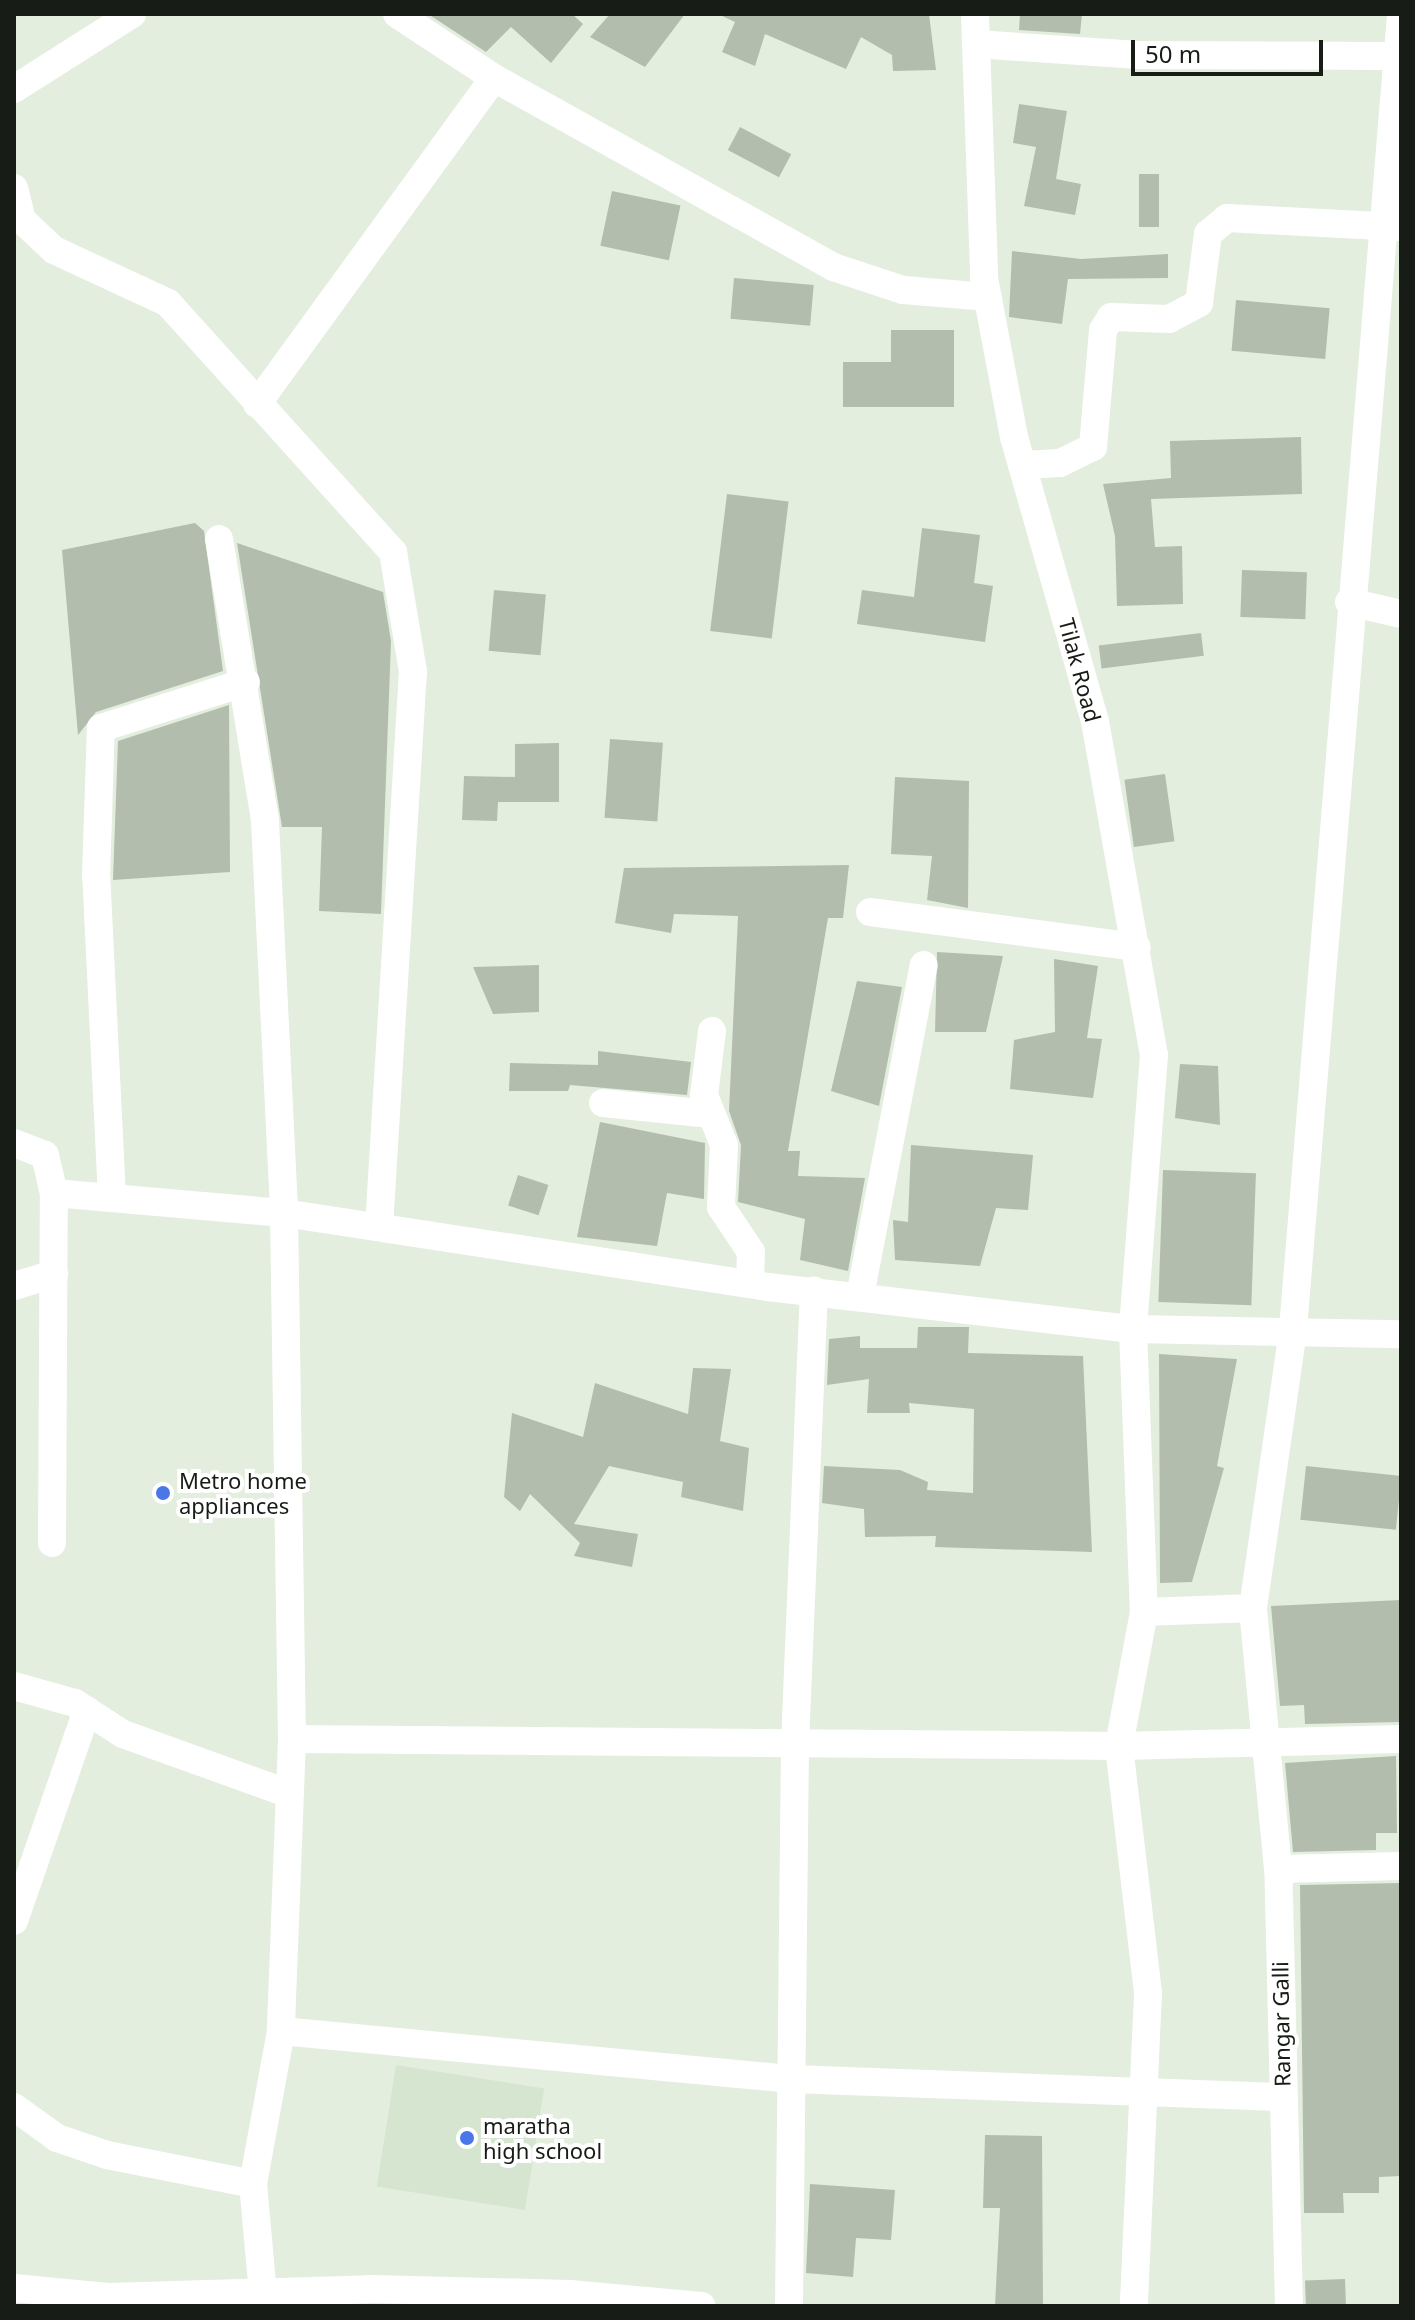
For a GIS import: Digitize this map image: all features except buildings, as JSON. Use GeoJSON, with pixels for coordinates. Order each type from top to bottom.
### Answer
{"type":"FeatureCollection","features":[{"type":"Feature","properties":{"kind":"street"},"geometry":{"type":"LineString","coordinates":[[14,89],[132,14]]}},
{"type":"Feature","properties":{"kind":"street"},"geometry":{"type":"LineString","coordinates":[[397,14],[494,78],[833,267],[903,290],[988,297]]}},
{"type":"Feature","properties":{"kind":"street","name":"Tilak Road"},"geometry":{"type":"LineString","coordinates":[[975,14],[988,297],[1022,465],[1095,721],[1154,1055],[1133,1329],[1144,1612],[1119,1746],[1148,1993],[1148,2093],[1134,2306]]}},
{"type":"Feature","properties":{"kind":"street","name":"Rangar Galli"},"geometry":{"type":"LineString","coordinates":[[1289,2306],[1278,1869],[1271,1743],[1253,1608],[1293,1329],[1349,602],[1392,226],[1401,14]]}},
{"type":"Feature","properties":{"kind":"street"},"geometry":{"type":"LineString","coordinates":[[976,44],[1139,55],[1397,56]]}},
{"type":"Feature","properties":{"kind":"street"},"geometry":{"type":"LineString","coordinates":[[257,404],[494,78]]}},
{"type":"Feature","properties":{"kind":"street"},"geometry":{"type":"LineString","coordinates":[[14,188],[18,222],[54,250],[168,303],[393,552],[413,671],[379,1227]]}},
{"type":"Feature","properties":{"kind":"street"},"geometry":{"type":"LineString","coordinates":[[1022,465],[1060,463],[1093,447],[1103,330],[1111,317],[1169,319],[1199,303],[1208,234],[1227,218],[1392,226]]}},
{"type":"Feature","properties":{"kind":"street"},"geometry":{"type":"LineString","coordinates":[[219,539],[246,682],[265,821],[284,1213],[292,1739],[281,2031],[253,2184],[265,2300]]}},
{"type":"Feature","properties":{"kind":"street"},"geometry":{"type":"LineString","coordinates":[[1349,602],[1401,614]]}},
{"type":"Feature","properties":{"kind":"street"},"geometry":{"type":"LineString","coordinates":[[112,1198],[96,876],[101,728],[246,682]]}},
{"type":"Feature","properties":{"kind":"street"},"geometry":{"type":"LineString","coordinates":[[870,912],[1137,947]]}},
{"type":"Feature","properties":{"kind":"street"},"geometry":{"type":"LineString","coordinates":[[860,1296],[924,965]]}},
{"type":"Feature","properties":{"kind":"street"},"geometry":{"type":"LineString","coordinates":[[712,1031],[704,1095],[724,1145],[721,1207],[751,1252],[750,1284]]}},
{"type":"Feature","properties":{"kind":"street"},"geometry":{"type":"LineString","coordinates":[[603,1103],[710,1114]]}},
{"type":"Feature","properties":{"kind":"street"},"geometry":{"type":"LineString","coordinates":[[14,1143],[45,1155],[54,1193],[52,1543]]}},
{"type":"Feature","properties":{"kind":"street"},"geometry":{"type":"LineString","coordinates":[[54,1193],[284,1213],[750,1284],[1133,1329],[1293,1329],[1401,1334]]}},
{"type":"Feature","properties":{"kind":"street"},"geometry":{"type":"LineString","coordinates":[[14,1286],[54,1274]]}},
{"type":"Feature","properties":{"kind":"street"},"geometry":{"type":"LineString","coordinates":[[789,2306],[795,1743],[814,1290]]}},
{"type":"Feature","properties":{"kind":"street"},"geometry":{"type":"LineString","coordinates":[[1144,1612],[1253,1608]]}},
{"type":"Feature","properties":{"kind":"street"},"geometry":{"type":"LineString","coordinates":[[14,1686],[87,1710],[123,1734],[290,1794]]}},
{"type":"Feature","properties":{"kind":"street"},"geometry":{"type":"LineString","coordinates":[[14,1921],[87,1710]]}},
{"type":"Feature","properties":{"kind":"street"},"geometry":{"type":"LineString","coordinates":[[292,1739],[1119,1746],[1401,1739]]}},
{"type":"Feature","properties":{"kind":"street"},"geometry":{"type":"LineString","coordinates":[[1278,1869],[1401,1866]]}},
{"type":"Feature","properties":{"kind":"street"},"geometry":{"type":"LineString","coordinates":[[281,2031],[791,2079],[1282,2097]]}},
{"type":"Feature","properties":{"kind":"street"},"geometry":{"type":"LineString","coordinates":[[14,2107],[57,2138],[107,2155],[253,2184]]}},
{"type":"Feature","properties":{"kind":"street"},"geometry":{"type":"LineString","coordinates":[[14,2288],[108,2297],[265,2300],[570,2294],[701,2306]]}},
{"type":"Feature","properties":{"kind":"shaded area","name":"maratha high school"},"geometry":{"type":"Polygon","coordinates":[[[396,2065],[544,2088],[525,2210],[377,2186],[396,2065]]]}},
{"type":"Feature","properties":{"kind":"place","name":"Metro home appliances"},"geometry":{"type":"Point","coordinates":[163,1493]}},
{"type":"Feature","properties":{"kind":"place","name":"maratha high school"},"geometry":{"type":"Point","coordinates":[467,2138]}}]}
